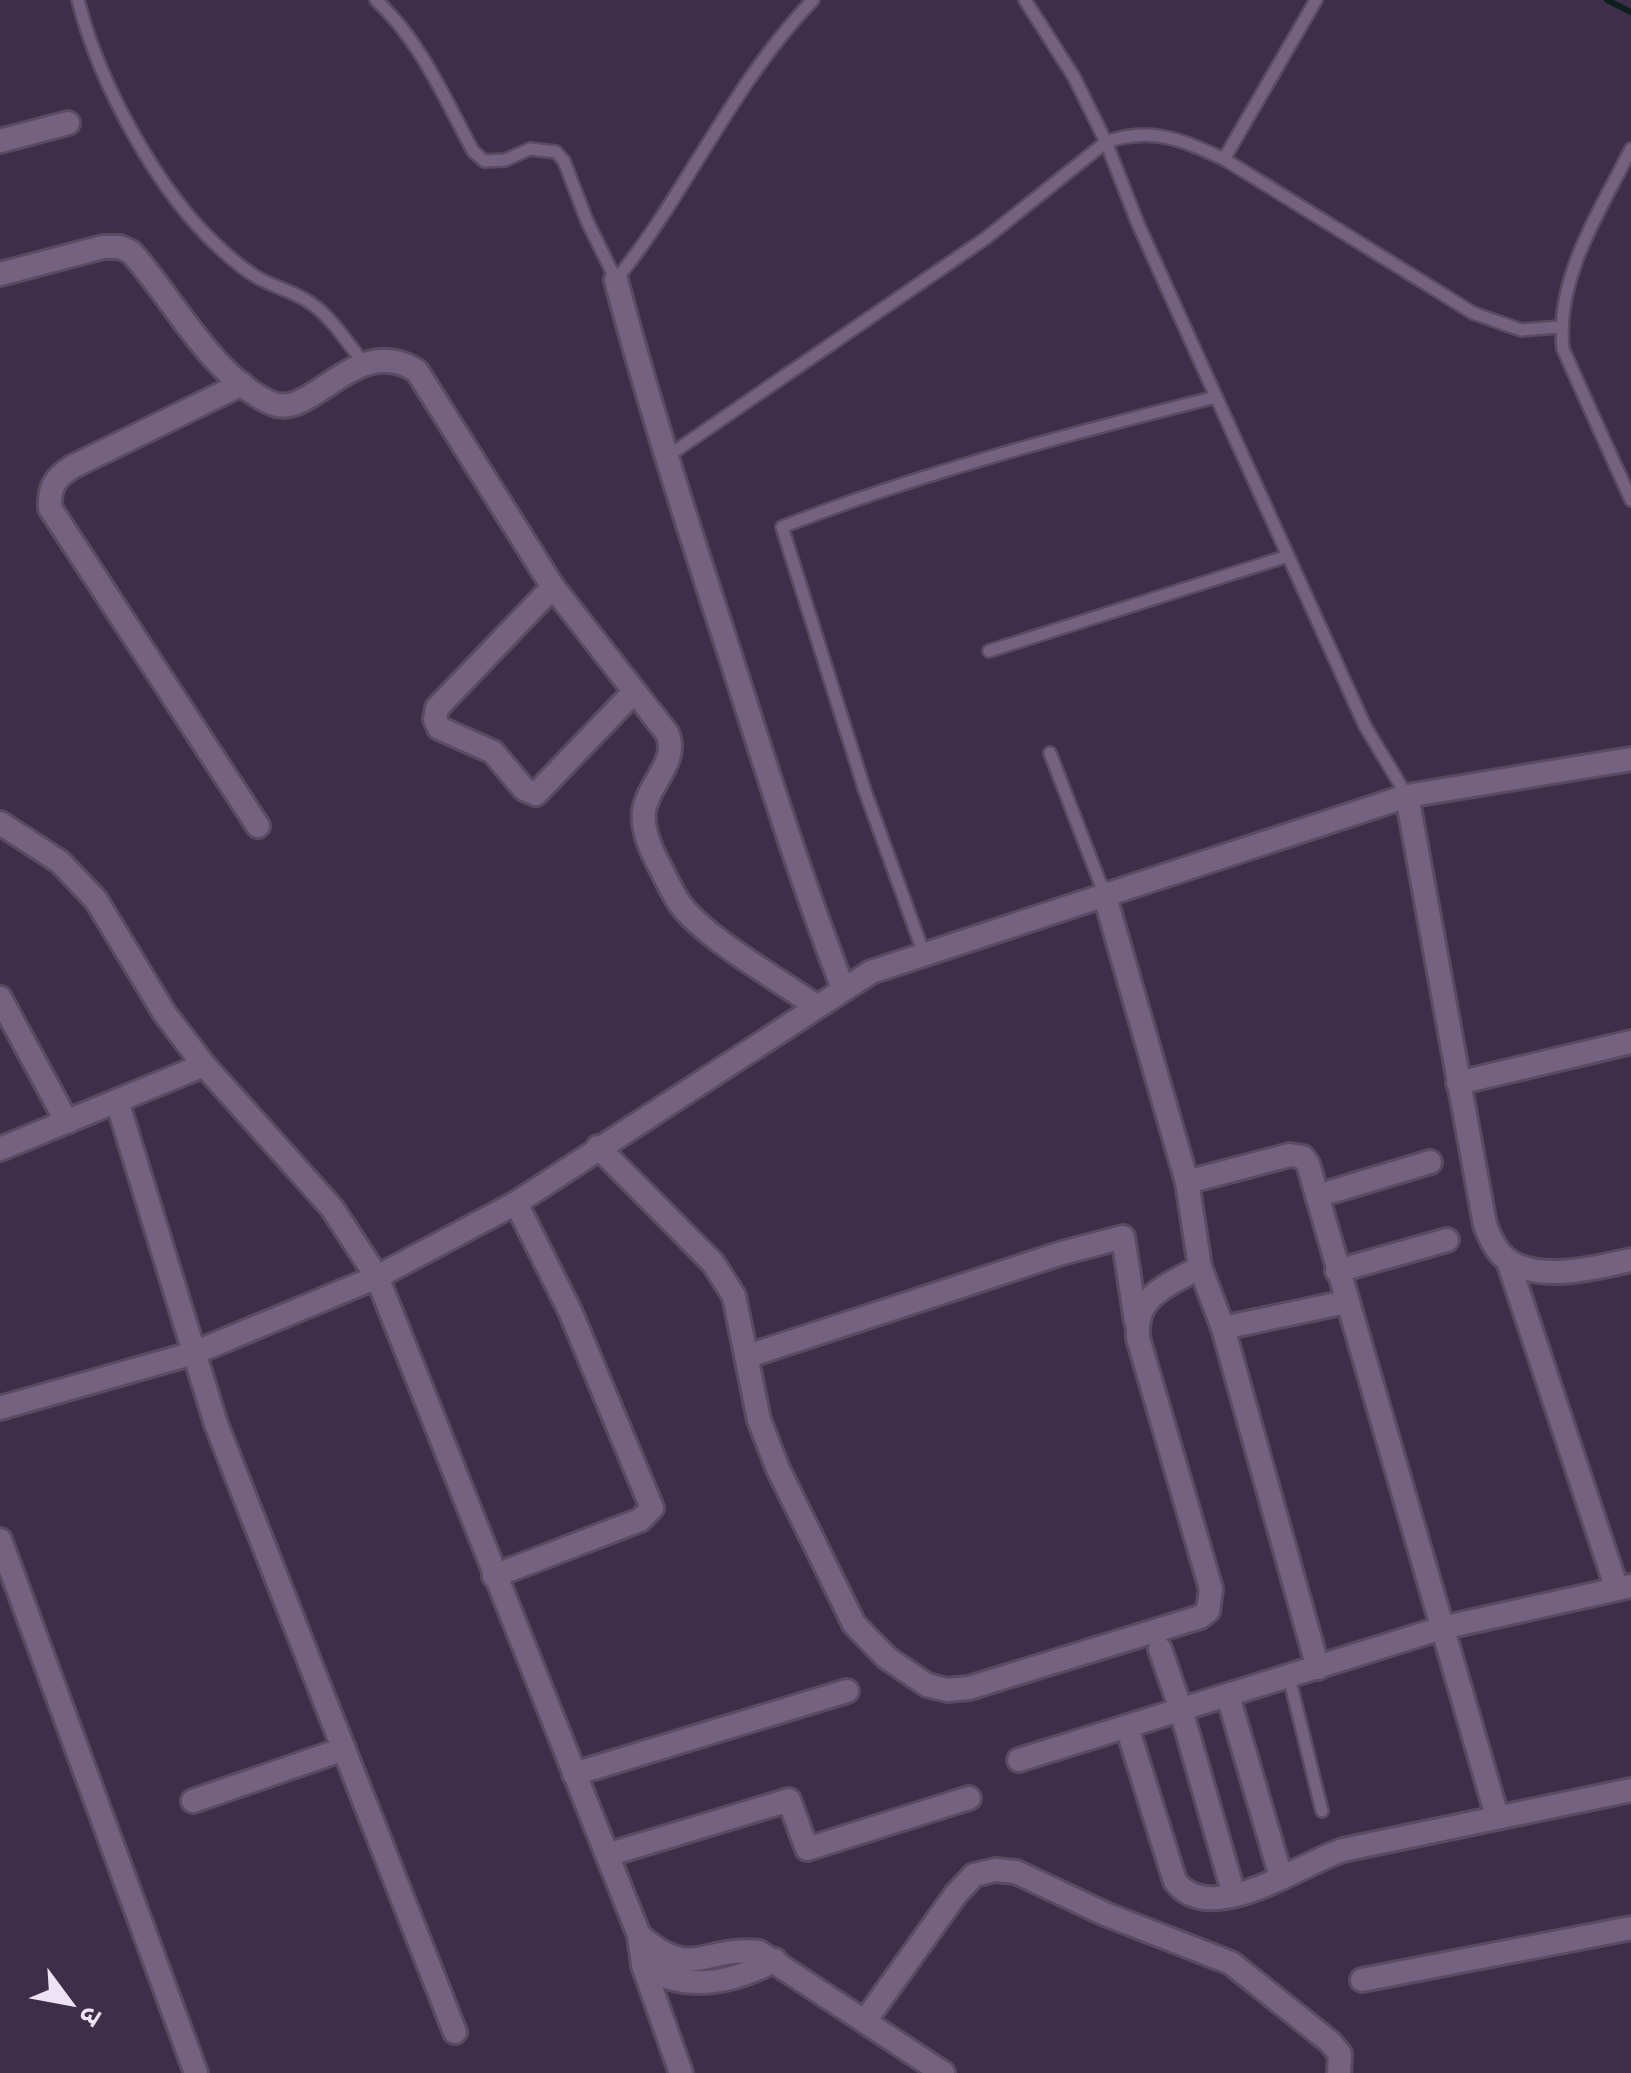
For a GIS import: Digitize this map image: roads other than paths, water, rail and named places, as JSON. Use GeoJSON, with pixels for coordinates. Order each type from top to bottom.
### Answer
{"type":"FeatureCollection","features":[{"type":"Feature","properties":{"kind":"street"},"geometry":{"type":"LineString","coordinates":[[0,141],[68,124]]}},
{"type":"Feature","properties":{"kind":"street"},"geometry":{"type":"LineString","coordinates":[[0,274],[103,248],[120,247],[132,252],[199,340],[246,387],[272,404],[292,406],[350,370],[380,360],[407,364],[426,380],[553,587],[672,743],[671,754],[649,796],[644,823],[654,854],[678,901],[715,936],[816,1006]]}},
{"type":"Feature","properties":{"kind":"street"},"geometry":{"type":"LineString","coordinates":[[616,280],[665,458],[765,767],[843,988]]}},
{"type":"Feature","properties":{"kind":"street"},"geometry":{"type":"LineString","coordinates":[[246,387],[72,466],[58,476],[49,492],[50,508],[258,826]]}},
{"type":"Feature","properties":{"kind":"street"},"geometry":{"type":"LineString","coordinates":[[553,587],[438,708],[435,719],[439,728],[493,752],[524,789],[536,794],[634,692]]}},
{"type":"Feature","properties":{"kind":"street"},"geometry":{"type":"LineString","coordinates":[[0,1408],[194,1353],[377,1277],[520,1199],[871,972],[1407,796],[1631,759]]}},
{"type":"Feature","properties":{"kind":"street"},"geometry":{"type":"LineString","coordinates":[[1019,1760],[1442,1628],[1624,1588],[1508,1260],[1494,1244],[1485,1224],[1407,796]]}},
{"type":"Feature","properties":{"kind":"street"},"geometry":{"type":"LineString","coordinates":[[0,823],[60,862],[96,900],[166,1014],[204,1064],[332,1208],[377,1277],[639,1935],[643,1965],[681,2073]]}},
{"type":"Feature","properties":{"kind":"street"},"geometry":{"type":"LineString","coordinates":[[1104,893],[1187,1182],[1200,1268],[1223,1328],[1318,1668]]}},
{"type":"Feature","properties":{"kind":"street"},"geometry":{"type":"LineString","coordinates":[[0,998],[67,1122]]}},
{"type":"Feature","properties":{"kind":"street"},"geometry":{"type":"LineString","coordinates":[[1458,1083],[1631,1042]]}},
{"type":"Feature","properties":{"kind":"street"},"geometry":{"type":"LineString","coordinates":[[0,1149],[204,1064]]}},
{"type":"Feature","properties":{"kind":"street"},"geometry":{"type":"LineString","coordinates":[[116,1101],[216,1424],[455,2032]]}},
{"type":"Feature","properties":{"kind":"street"},"geometry":{"type":"LineString","coordinates":[[598,1147],[724,1278],[734,1296],[748,1356],[752,1397],[767,1443],[854,1624],[887,1658],[927,1685],[948,1690],[1006,1676],[1200,1616],[1208,1610],[1211,1589],[1138,1338],[1123,1237],[748,1356]]}},
{"type":"Feature","properties":{"kind":"street"},"geometry":{"type":"LineString","coordinates":[[1187,1182],[1290,1154],[1303,1157],[1308,1164],[1497,1816]]}},
{"type":"Feature","properties":{"kind":"street"},"geometry":{"type":"LineString","coordinates":[[1317,1196],[1430,1162]]}},
{"type":"Feature","properties":{"kind":"street"},"geometry":{"type":"LineString","coordinates":[[494,1576],[640,1520],[652,1508],[520,1199]]}},
{"type":"Feature","properties":{"kind":"street"},"geometry":{"type":"LineString","coordinates":[[1338,1271],[1447,1240]]}},
{"type":"Feature","properties":{"kind":"street"},"geometry":{"type":"LineString","coordinates":[[1508,1260],[1545,1272],[1580,1271],[1631,1260]]}},
{"type":"Feature","properties":{"kind":"street"},"geometry":{"type":"LineString","coordinates":[[1136,1320],[1154,1294],[1200,1268]]}},
{"type":"Feature","properties":{"kind":"street"},"geometry":{"type":"LineString","coordinates":[[1223,1328],[1346,1302]]}},
{"type":"Feature","properties":{"kind":"street"},"geometry":{"type":"LineString","coordinates":[[0,1540],[196,2073]]}},
{"type":"Feature","properties":{"kind":"street"},"geometry":{"type":"LineString","coordinates":[[1160,1649],[1182,1710],[1234,1895]]}},
{"type":"Feature","properties":{"kind":"street"},"geometry":{"type":"LineString","coordinates":[[574,1774],[847,1691]]}},
{"type":"Feature","properties":{"kind":"street"},"geometry":{"type":"LineString","coordinates":[[1228,1696],[1282,1877]]}},
{"type":"Feature","properties":{"kind":"street"},"geometry":{"type":"LineString","coordinates":[[1126,1727],[1176,1881],[1190,1896],[1234,1895],[1262,1888],[1343,1850],[1631,1790]]}},
{"type":"Feature","properties":{"kind":"street"},"geometry":{"type":"LineString","coordinates":[[194,1801],[344,1749]]}},
{"type":"Feature","properties":{"kind":"street"},"geometry":{"type":"LineString","coordinates":[[606,1854],[789,1800],[807,1849],[969,1798]]}},
{"type":"Feature","properties":{"kind":"street"},"geometry":{"type":"LineString","coordinates":[[865,2021],[965,1884],[985,1873],[1016,1872],[1106,1914],[1231,1963],[1330,2042],[1340,2054],[1343,2071]]}},
{"type":"Feature","properties":{"kind":"street"},"geometry":{"type":"LineString","coordinates":[[1362,1980],[1631,1928]]}},
{"type":"Feature","properties":{"kind":"street"},"geometry":{"type":"LineString","coordinates":[[639,1935],[660,1953],[686,1962],[740,1950],[760,1952],[943,2073]]}},
{"type":"Feature","properties":{"kind":"street"},"geometry":{"type":"LineString","coordinates":[[643,1965],[661,1977],[695,1983],[731,1979],[775,1960]]}},
{"type":"Feature","properties":{"kind":"lane"},"geometry":{"type":"LineString","coordinates":[[78,0],[86,33],[116,97],[158,174],[187,216],[257,277],[309,302],[330,320],[365,365]]}},
{"type":"Feature","properties":{"kind":"lane"},"geometry":{"type":"LineString","coordinates":[[376,0],[412,42],[473,151],[484,161],[505,160],[530,148],[556,152],[564,161],[616,280],[639,252],[723,114],[813,0]]}},
{"type":"Feature","properties":{"kind":"lane"},"geometry":{"type":"LineString","coordinates":[[1025,0],[1074,77],[1106,142],[1138,224],[1365,726],[1407,796]]}},
{"type":"Feature","properties":{"kind":"lane"},"geometry":{"type":"LineString","coordinates":[[1224,160],[1316,0]]}},
{"type":"Feature","properties":{"kind":"lane"},"geometry":{"type":"LineString","coordinates":[[665,458],[986,238],[1106,142],[1139,133],[1189,144],[1224,160],[1473,313],[1520,330],[1560,327]]}},
{"type":"Feature","properties":{"kind":"lane"},"geometry":{"type":"LineString","coordinates":[[1631,149],[1585,239],[1563,298],[1560,327],[1563,349],[1631,500]]}},
{"type":"Feature","properties":{"kind":"lane"},"geometry":{"type":"LineString","coordinates":[[924,954],[865,791],[782,527],[879,489],[1043,440],[1216,397]]}},
{"type":"Feature","properties":{"kind":"lane"},"geometry":{"type":"LineString","coordinates":[[990,651],[1288,556]]}},
{"type":"Feature","properties":{"kind":"lane"},"geometry":{"type":"LineString","coordinates":[[1050,753],[1104,893]]}},
{"type":"Feature","properties":{"kind":"lane"},"geometry":{"type":"LineString","coordinates":[[1289,1677],[1322,1810]]}},
{"type":"Feature","properties":{"kind":"waterway"},"geometry":{"type":"LineString","coordinates":[[1607,0],[1631,12]]}}]}
